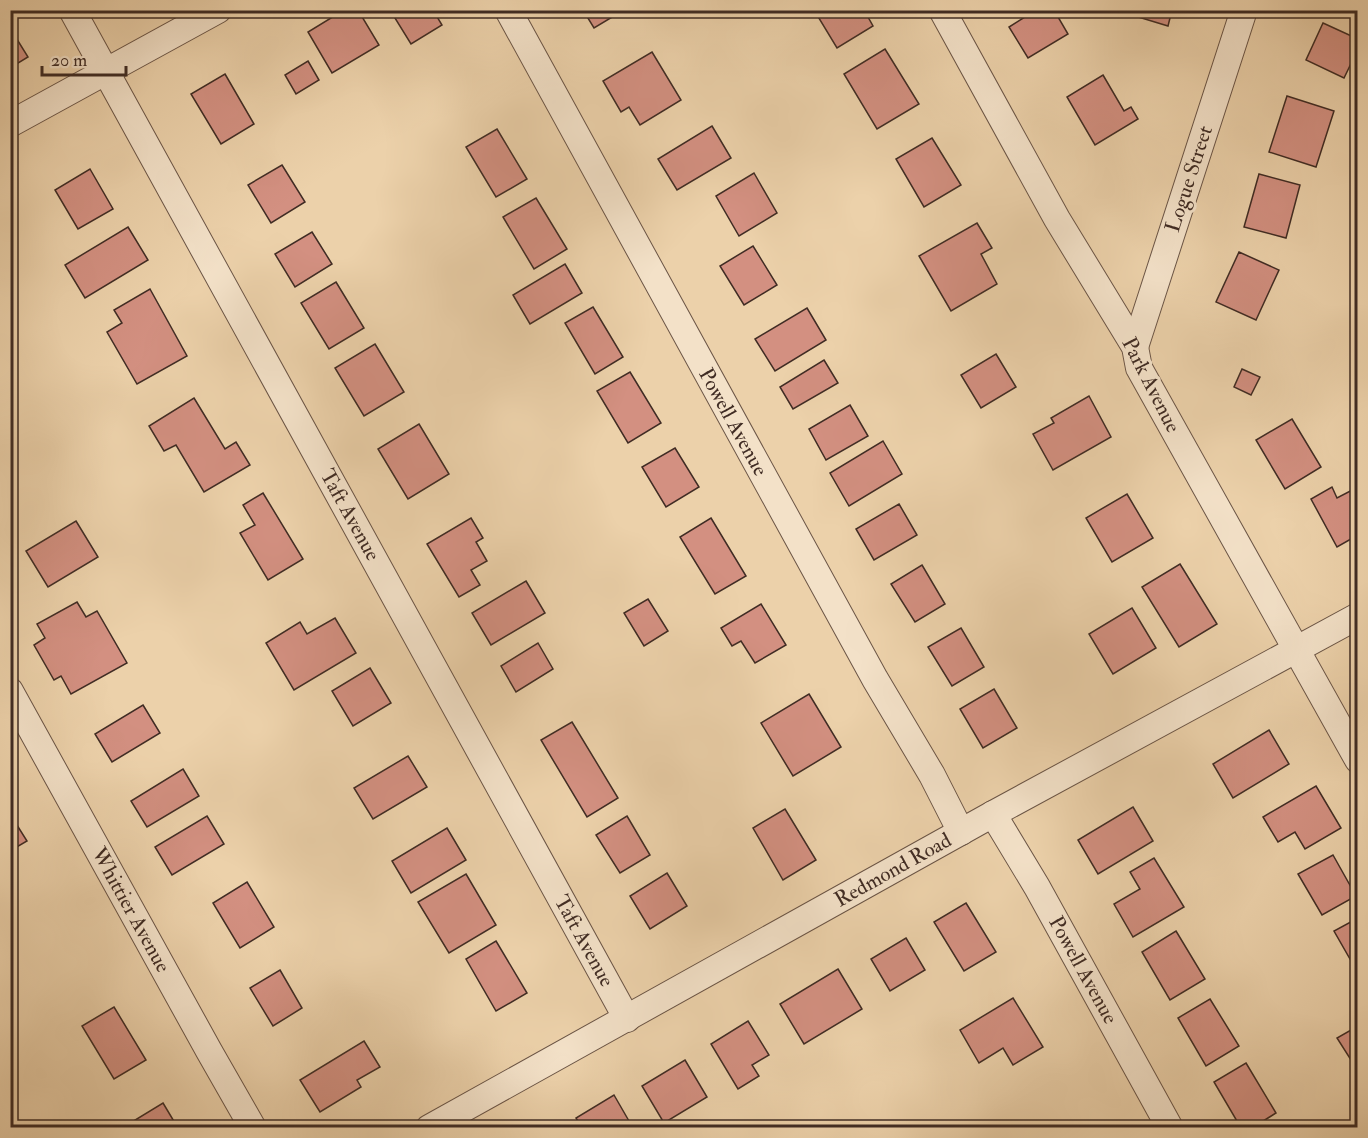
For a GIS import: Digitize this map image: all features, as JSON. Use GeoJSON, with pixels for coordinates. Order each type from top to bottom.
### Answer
{"type":"FeatureCollection","features":[{"type":"Feature","properties":{"kind":"street","name":"Taft Avenue"},"geometry":{"type":"LineString","coordinates":[[72,10],[627,1019]]}},
{"type":"Feature","properties":{"kind":"street"},"geometry":{"type":"LineString","coordinates":[[10,124],[218,10]]}},
{"type":"Feature","properties":{"kind":"street","name":"Powell Avenue"},"geometry":{"type":"LineString","coordinates":[[508,10],[874,679],[932,775],[961,832]]}},
{"type":"Feature","properties":{"kind":"street","name":"Park Avenue"},"geometry":{"type":"LineString","coordinates":[[942,10],[1057,219],[1135,347],[1139,368],[1358,760]]}},
{"type":"Feature","properties":{"kind":"street","name":"Logue Street"},"geometry":{"type":"LineString","coordinates":[[1135,347],[1244,10]]}},
{"type":"Feature","properties":{"kind":"street","name":"Redmond Road"},"geometry":{"type":"LineString","coordinates":[[429,1128],[993,814],[1358,616]]}},
{"type":"Feature","properties":{"kind":"street","name":"Whittier Avenue"},"geometry":{"type":"LineString","coordinates":[[10,691],[253,1128]]}},
{"type":"Feature","properties":{"kind":"street","name":"Powell Avenue"},"geometry":{"type":"LineString","coordinates":[[993,814],[1037,887],[1170,1128]]}},
{"type":"Feature","properties":{"kind":"building"},"geometry":{"type":"Polygon","coordinates":[[[344,10],[358,10],[379,45],[332,73],[308,32],[344,10]]]}},
{"type":"Feature","properties":{"kind":"building"},"geometry":{"type":"Polygon","coordinates":[[[390,10],[433,10],[442,25],[411,44],[390,10]]]}},
{"type":"Feature","properties":{"kind":"building"},"geometry":{"type":"Polygon","coordinates":[[[583,10],[624,10],[594,28],[583,10]]]}},
{"type":"Feature","properties":{"kind":"building"},"geometry":{"type":"Polygon","coordinates":[[[814,10],[864,10],[873,26],[837,48],[814,10]]]}},
{"type":"Feature","properties":{"kind":"building"},"geometry":{"type":"Polygon","coordinates":[[[1036,10],[1054,10],[1068,34],[1028,58],[1009,27],[1036,10]]]}},
{"type":"Feature","properties":{"kind":"building"},"geometry":{"type":"Polygon","coordinates":[[[1137,10],[1172,10],[1168,26],[1135,16],[1137,10]]]}},
{"type":"Feature","properties":{"kind":"building"},"geometry":{"type":"Polygon","coordinates":[[[1323,23],[1358,39],[1358,49],[1344,78],[1306,60],[1323,23]]]}},
{"type":"Feature","properties":{"kind":"building"},"geometry":{"type":"Polygon","coordinates":[[[10,28],[28,57],[10,68],[10,28]]]}},
{"type":"Feature","properties":{"kind":"building"},"geometry":{"type":"Polygon","coordinates":[[[885,49],[919,104],[877,129],[844,74],[885,49]]]}},
{"type":"Feature","properties":{"kind":"building"},"geometry":{"type":"Polygon","coordinates":[[[652,52],[681,100],[640,125],[629,107],[621,112],[603,81],[652,52]]]}},
{"type":"Feature","properties":{"kind":"building"},"geometry":{"type":"Polygon","coordinates":[[[308,61],[319,80],[296,94],[285,75],[308,61]]]}},
{"type":"Feature","properties":{"kind":"building"},"geometry":{"type":"Polygon","coordinates":[[[225,74],[254,124],[221,144],[191,94],[225,74]]]}},
{"type":"Feature","properties":{"kind":"building"},"geometry":{"type":"Polygon","coordinates":[[[1103,75],[1124,111],[1131,107],[1138,119],[1095,145],[1067,97],[1103,75]]]}},
{"type":"Feature","properties":{"kind":"building"},"geometry":{"type":"Polygon","coordinates":[[[1287,96],[1334,111],[1316,167],[1269,152],[1287,96]]]}},
{"type":"Feature","properties":{"kind":"building"},"geometry":{"type":"Polygon","coordinates":[[[712,126],[731,158],[677,190],[658,159],[712,126]]]}},
{"type":"Feature","properties":{"kind":"building"},"geometry":{"type":"Polygon","coordinates":[[[497,129],[527,179],[496,197],[466,147],[497,129]]]}},
{"type":"Feature","properties":{"kind":"building"},"geometry":{"type":"Polygon","coordinates":[[[932,138],[961,185],[924,207],[896,159],[932,138]]]}},
{"type":"Feature","properties":{"kind":"building"},"geometry":{"type":"Polygon","coordinates":[[[282,165],[305,202],[271,223],[248,185],[282,165]]]}},
{"type":"Feature","properties":{"kind":"building"},"geometry":{"type":"Polygon","coordinates":[[[90,169],[113,209],[78,229],[55,190],[90,169]]]}},
{"type":"Feature","properties":{"kind":"building"},"geometry":{"type":"Polygon","coordinates":[[[754,173],[777,213],[739,236],[716,196],[754,173]]]}},
{"type":"Feature","properties":{"kind":"building"},"geometry":{"type":"Polygon","coordinates":[[[1259,174],[1300,185],[1286,238],[1244,227],[1259,174]]]}},
{"type":"Feature","properties":{"kind":"building"},"geometry":{"type":"Polygon","coordinates":[[[536,198],[567,249],[534,269],[503,217],[536,198]]]}},
{"type":"Feature","properties":{"kind":"building"},"geometry":{"type":"Polygon","coordinates":[[[977,223],[992,248],[981,254],[997,284],[951,311],[919,256],[977,223]]]}},
{"type":"Feature","properties":{"kind":"building"},"geometry":{"type":"Polygon","coordinates":[[[128,227],[148,260],[85,298],[65,265],[128,227]]]}},
{"type":"Feature","properties":{"kind":"building"},"geometry":{"type":"Polygon","coordinates":[[[312,232],[332,264],[295,287],[275,254],[312,232]]]}},
{"type":"Feature","properties":{"kind":"building"},"geometry":{"type":"Polygon","coordinates":[[[753,246],[777,285],[744,305],[720,266],[753,246]]]}},
{"type":"Feature","properties":{"kind":"building"},"geometry":{"type":"Polygon","coordinates":[[[1239,252],[1279,270],[1256,320],[1216,302],[1239,252]]]}},
{"type":"Feature","properties":{"kind":"building"},"geometry":{"type":"Polygon","coordinates":[[[565,264],[582,293],[530,324],[513,295],[565,264]]]}},
{"type":"Feature","properties":{"kind":"building"},"geometry":{"type":"Polygon","coordinates":[[[336,282],[364,328],[329,349],[301,303],[336,282]]]}},
{"type":"Feature","properties":{"kind":"building"},"geometry":{"type":"Polygon","coordinates":[[[150,289],[187,356],[137,384],[107,332],[122,323],[114,310],[150,289]]]}},
{"type":"Feature","properties":{"kind":"building"},"geometry":{"type":"Polygon","coordinates":[[[593,307],[623,357],[595,374],[565,323],[593,307]]]}},
{"type":"Feature","properties":{"kind":"building"},"geometry":{"type":"Polygon","coordinates":[[[807,308],[826,340],[775,371],[755,339],[807,308]]]}},
{"type":"Feature","properties":{"kind":"building"},"geometry":{"type":"Polygon","coordinates":[[[375,344],[404,392],[364,416],[335,368],[375,344]]]}},
{"type":"Feature","properties":{"kind":"building"},"geometry":{"type":"Polygon","coordinates":[[[996,354],[1016,387],[981,408],[961,375],[996,354]]]}},
{"type":"Feature","properties":{"kind":"building"},"geometry":{"type":"Polygon","coordinates":[[[824,360],[838,383],[793,409],[780,387],[824,360]]]}},
{"type":"Feature","properties":{"kind":"building"},"geometry":{"type":"Polygon","coordinates":[[[1242,369],[1260,377],[1251,395],[1234,387],[1242,369]]]}},
{"type":"Feature","properties":{"kind":"building"},"geometry":{"type":"Polygon","coordinates":[[[630,372],[661,423],[628,443],[597,391],[630,372]]]}},
{"type":"Feature","properties":{"kind":"building"},"geometry":{"type":"Polygon","coordinates":[[[1089,396],[1111,437],[1053,470],[1033,434],[1054,423],[1051,418],[1089,396]]]}},
{"type":"Feature","properties":{"kind":"building"},"geometry":{"type":"Polygon","coordinates":[[[194,398],[225,449],[236,442],[250,465],[204,492],[176,445],[164,451],[149,426],[194,398]]]}},
{"type":"Feature","properties":{"kind":"building"},"geometry":{"type":"Polygon","coordinates":[[[850,405],[868,436],[826,460],[809,429],[850,405]]]}},
{"type":"Feature","properties":{"kind":"building"},"geometry":{"type":"Polygon","coordinates":[[[1292,419],[1321,467],[1285,489],[1256,440],[1292,419]]]}},
{"type":"Feature","properties":{"kind":"building"},"geometry":{"type":"Polygon","coordinates":[[[419,424],[449,474],[408,499],[378,449],[419,424]]]}},
{"type":"Feature","properties":{"kind":"building"},"geometry":{"type":"Polygon","coordinates":[[[883,441],[902,474],[849,506],[830,473],[883,441]]]}},
{"type":"Feature","properties":{"kind":"building"},"geometry":{"type":"Polygon","coordinates":[[[675,448],[699,487],[666,507],[642,467],[675,448]]]}},
{"type":"Feature","properties":{"kind":"building"},"geometry":{"type":"Polygon","coordinates":[[[1332,487],[1337,498],[1358,487],[1358,535],[1337,547],[1311,499],[1332,487]]]}},
{"type":"Feature","properties":{"kind":"building"},"geometry":{"type":"Polygon","coordinates":[[[263,493],[303,559],[268,580],[240,533],[255,525],[243,505],[263,493]]]}},
{"type":"Feature","properties":{"kind":"building"},"geometry":{"type":"Polygon","coordinates":[[[1127,494],[1153,538],[1112,562],[1086,518],[1127,494]]]}},
{"type":"Feature","properties":{"kind":"building"},"geometry":{"type":"Polygon","coordinates":[[[899,504],[917,535],[874,560],[856,529],[899,504]]]}},
{"type":"Feature","properties":{"kind":"building"},"geometry":{"type":"Polygon","coordinates":[[[471,518],[483,538],[476,542],[487,561],[471,570],[480,585],[459,597],[427,544],[471,518]]]}},
{"type":"Feature","properties":{"kind":"building"},"geometry":{"type":"Polygon","coordinates":[[[711,518],[746,576],[715,594],[680,537],[711,518]]]}},
{"type":"Feature","properties":{"kind":"building"},"geometry":{"type":"Polygon","coordinates":[[[76,521],[98,557],[48,587],[26,551],[76,521]]]}},
{"type":"Feature","properties":{"kind":"building"},"geometry":{"type":"Polygon","coordinates":[[[1180,564],[1217,624],[1179,647],[1142,587],[1180,564]]]}},
{"type":"Feature","properties":{"kind":"building"},"geometry":{"type":"Polygon","coordinates":[[[922,565],[945,604],[915,622],[891,584],[922,565]]]}},
{"type":"Feature","properties":{"kind":"building"},"geometry":{"type":"Polygon","coordinates":[[[526,581],[545,613],[491,645],[472,613],[526,581]]]}},
{"type":"Feature","properties":{"kind":"building"},"geometry":{"type":"Polygon","coordinates":[[[648,599],[668,631],[644,646],[624,613],[648,599]]]}},
{"type":"Feature","properties":{"kind":"building"},"geometry":{"type":"Polygon","coordinates":[[[77,602],[86,617],[97,611],[127,663],[71,694],[61,676],[54,680],[34,645],[45,638],[37,624],[77,602]]]}},
{"type":"Feature","properties":{"kind":"building"},"geometry":{"type":"Polygon","coordinates":[[[761,604],[786,645],[755,663],[741,641],[732,646],[721,628],[761,604]]]}},
{"type":"Feature","properties":{"kind":"building"},"geometry":{"type":"Polygon","coordinates":[[[1132,608],[1156,648],[1113,674],[1089,634],[1132,608]]]}},
{"type":"Feature","properties":{"kind":"building"},"geometry":{"type":"Polygon","coordinates":[[[335,618],[356,653],[294,690],[266,643],[300,622],[307,634],[335,618]]]}},
{"type":"Feature","properties":{"kind":"building"},"geometry":{"type":"Polygon","coordinates":[[[961,628],[984,667],[952,686],[928,647],[961,628]]]}},
{"type":"Feature","properties":{"kind":"building"},"geometry":{"type":"Polygon","coordinates":[[[538,643],[553,669],[516,692],[501,666],[538,643]]]}},
{"type":"Feature","properties":{"kind":"building"},"geometry":{"type":"Polygon","coordinates":[[[370,668],[391,703],[353,726],[332,691],[370,668]]]}},
{"type":"Feature","properties":{"kind":"building"},"geometry":{"type":"Polygon","coordinates":[[[994,689],[1017,728],[983,748],[960,709],[994,689]]]}},
{"type":"Feature","properties":{"kind":"building"},"geometry":{"type":"Polygon","coordinates":[[[809,694],[841,747],[793,776],[761,723],[809,694]]]}},
{"type":"Feature","properties":{"kind":"building"},"geometry":{"type":"Polygon","coordinates":[[[143,705],[160,733],[112,762],[95,734],[143,705]]]}},
{"type":"Feature","properties":{"kind":"building"},"geometry":{"type":"Polygon","coordinates":[[[572,722],[618,798],[587,817],[541,740],[572,722]]]}},
{"type":"Feature","properties":{"kind":"building"},"geometry":{"type":"Polygon","coordinates":[[[1269,730],[1289,764],[1233,798],[1213,764],[1269,730]]]}},
{"type":"Feature","properties":{"kind":"building"},"geometry":{"type":"Polygon","coordinates":[[[408,756],[427,787],[373,819],[354,788],[408,756]]]}},
{"type":"Feature","properties":{"kind":"building"},"geometry":{"type":"Polygon","coordinates":[[[183,769],[199,796],[147,827],[131,801],[183,769]]]}},
{"type":"Feature","properties":{"kind":"building"},"geometry":{"type":"Polygon","coordinates":[[[1316,786],[1341,828],[1305,849],[1295,832],[1278,842],[1263,817],[1316,786]]]}},
{"type":"Feature","properties":{"kind":"building"},"geometry":{"type":"Polygon","coordinates":[[[1133,807],[1153,841],[1098,874],[1078,840],[1133,807]]]}},
{"type":"Feature","properties":{"kind":"building"},"geometry":{"type":"Polygon","coordinates":[[[785,809],[816,860],[783,880],[753,828],[785,809]]]}},
{"type":"Feature","properties":{"kind":"building"},"geometry":{"type":"Polygon","coordinates":[[[10,814],[27,841],[10,851],[10,814]]]}},
{"type":"Feature","properties":{"kind":"building"},"geometry":{"type":"Polygon","coordinates":[[[207,816],[224,844],[172,875],[155,847],[207,816]]]}},
{"type":"Feature","properties":{"kind":"building"},"geometry":{"type":"Polygon","coordinates":[[[627,816],[650,855],[620,873],[596,835],[627,816]]]}},
{"type":"Feature","properties":{"kind":"building"},"geometry":{"type":"Polygon","coordinates":[[[447,828],[466,860],[411,893],[392,861],[447,828]]]}},
{"type":"Feature","properties":{"kind":"building"},"geometry":{"type":"Polygon","coordinates":[[[1333,855],[1356,896],[1322,915],[1298,874],[1333,855]]]}},
{"type":"Feature","properties":{"kind":"building"},"geometry":{"type":"Polygon","coordinates":[[[1154,858],[1184,907],[1133,937],[1114,904],[1140,889],[1130,872],[1154,858]]]}},
{"type":"Feature","properties":{"kind":"building"},"geometry":{"type":"Polygon","coordinates":[[[667,873],[687,906],[650,929],[630,896],[667,873]]]}},
{"type":"Feature","properties":{"kind":"building"},"geometry":{"type":"Polygon","coordinates":[[[466,874],[496,925],[449,953],[418,902],[466,874]]]}},
{"type":"Feature","properties":{"kind":"building"},"geometry":{"type":"Polygon","coordinates":[[[247,882],[274,927],[240,948],[213,903],[247,882]]]}},
{"type":"Feature","properties":{"kind":"building"},"geometry":{"type":"Polygon","coordinates":[[[966,903],[996,952],[964,971],[934,922],[966,903]]]}},
{"type":"Feature","properties":{"kind":"building"},"geometry":{"type":"Polygon","coordinates":[[[1358,918],[1358,973],[1334,931],[1358,918]]]}},
{"type":"Feature","properties":{"kind":"building"},"geometry":{"type":"Polygon","coordinates":[[[1176,931],[1205,979],[1170,1000],[1142,952],[1176,931]]]}},
{"type":"Feature","properties":{"kind":"building"},"geometry":{"type":"Polygon","coordinates":[[[906,938],[925,970],[890,991],[871,959],[906,938]]]}},
{"type":"Feature","properties":{"kind":"building"},"geometry":{"type":"Polygon","coordinates":[[[496,941],[527,993],[496,1011],[466,959],[496,941]]]}},
{"type":"Feature","properties":{"kind":"building"},"geometry":{"type":"Polygon","coordinates":[[[838,969],[862,1009],[804,1044],[780,1004],[838,969]]]}},
{"type":"Feature","properties":{"kind":"building"},"geometry":{"type":"Polygon","coordinates":[[[280,970],[302,1008],[273,1026],[250,988],[280,970]]]}},
{"type":"Feature","properties":{"kind":"building"},"geometry":{"type":"Polygon","coordinates":[[[1013,998],[1043,1047],[1013,1065],[1003,1048],[979,1063],[960,1030],[1013,998]]]}},
{"type":"Feature","properties":{"kind":"building"},"geometry":{"type":"Polygon","coordinates":[[[1210,999],[1239,1046],[1206,1066],[1178,1018],[1210,999]]]}},
{"type":"Feature","properties":{"kind":"building"},"geometry":{"type":"Polygon","coordinates":[[[114,1007],[146,1060],[114,1079],[82,1026],[114,1007]]]}},
{"type":"Feature","properties":{"kind":"building"},"geometry":{"type":"Polygon","coordinates":[[[748,1021],[769,1055],[752,1065],[759,1076],[738,1089],[711,1044],[748,1021]]]}},
{"type":"Feature","properties":{"kind":"building"},"geometry":{"type":"Polygon","coordinates":[[[1358,1026],[1358,1071],[1337,1038],[1358,1026]]]}},
{"type":"Feature","properties":{"kind":"building"},"geometry":{"type":"Polygon","coordinates":[[[364,1041],[380,1067],[357,1080],[361,1087],[320,1112],[300,1080],[364,1041]]]}},
{"type":"Feature","properties":{"kind":"building"},"geometry":{"type":"Polygon","coordinates":[[[685,1060],[707,1097],[664,1123],[642,1086],[685,1060]]]}},
{"type":"Feature","properties":{"kind":"building"},"geometry":{"type":"Polygon","coordinates":[[[1246,1063],[1276,1113],[1252,1128],[1241,1128],[1214,1082],[1246,1063]]]}},
{"type":"Feature","properties":{"kind":"building"},"geometry":{"type":"Polygon","coordinates":[[[614,1095],[633,1128],[582,1128],[576,1118],[614,1095]]]}},
{"type":"Feature","properties":{"kind":"building"},"geometry":{"type":"Polygon","coordinates":[[[163,1103],[178,1128],[122,1128],[163,1103]]]}}]}
